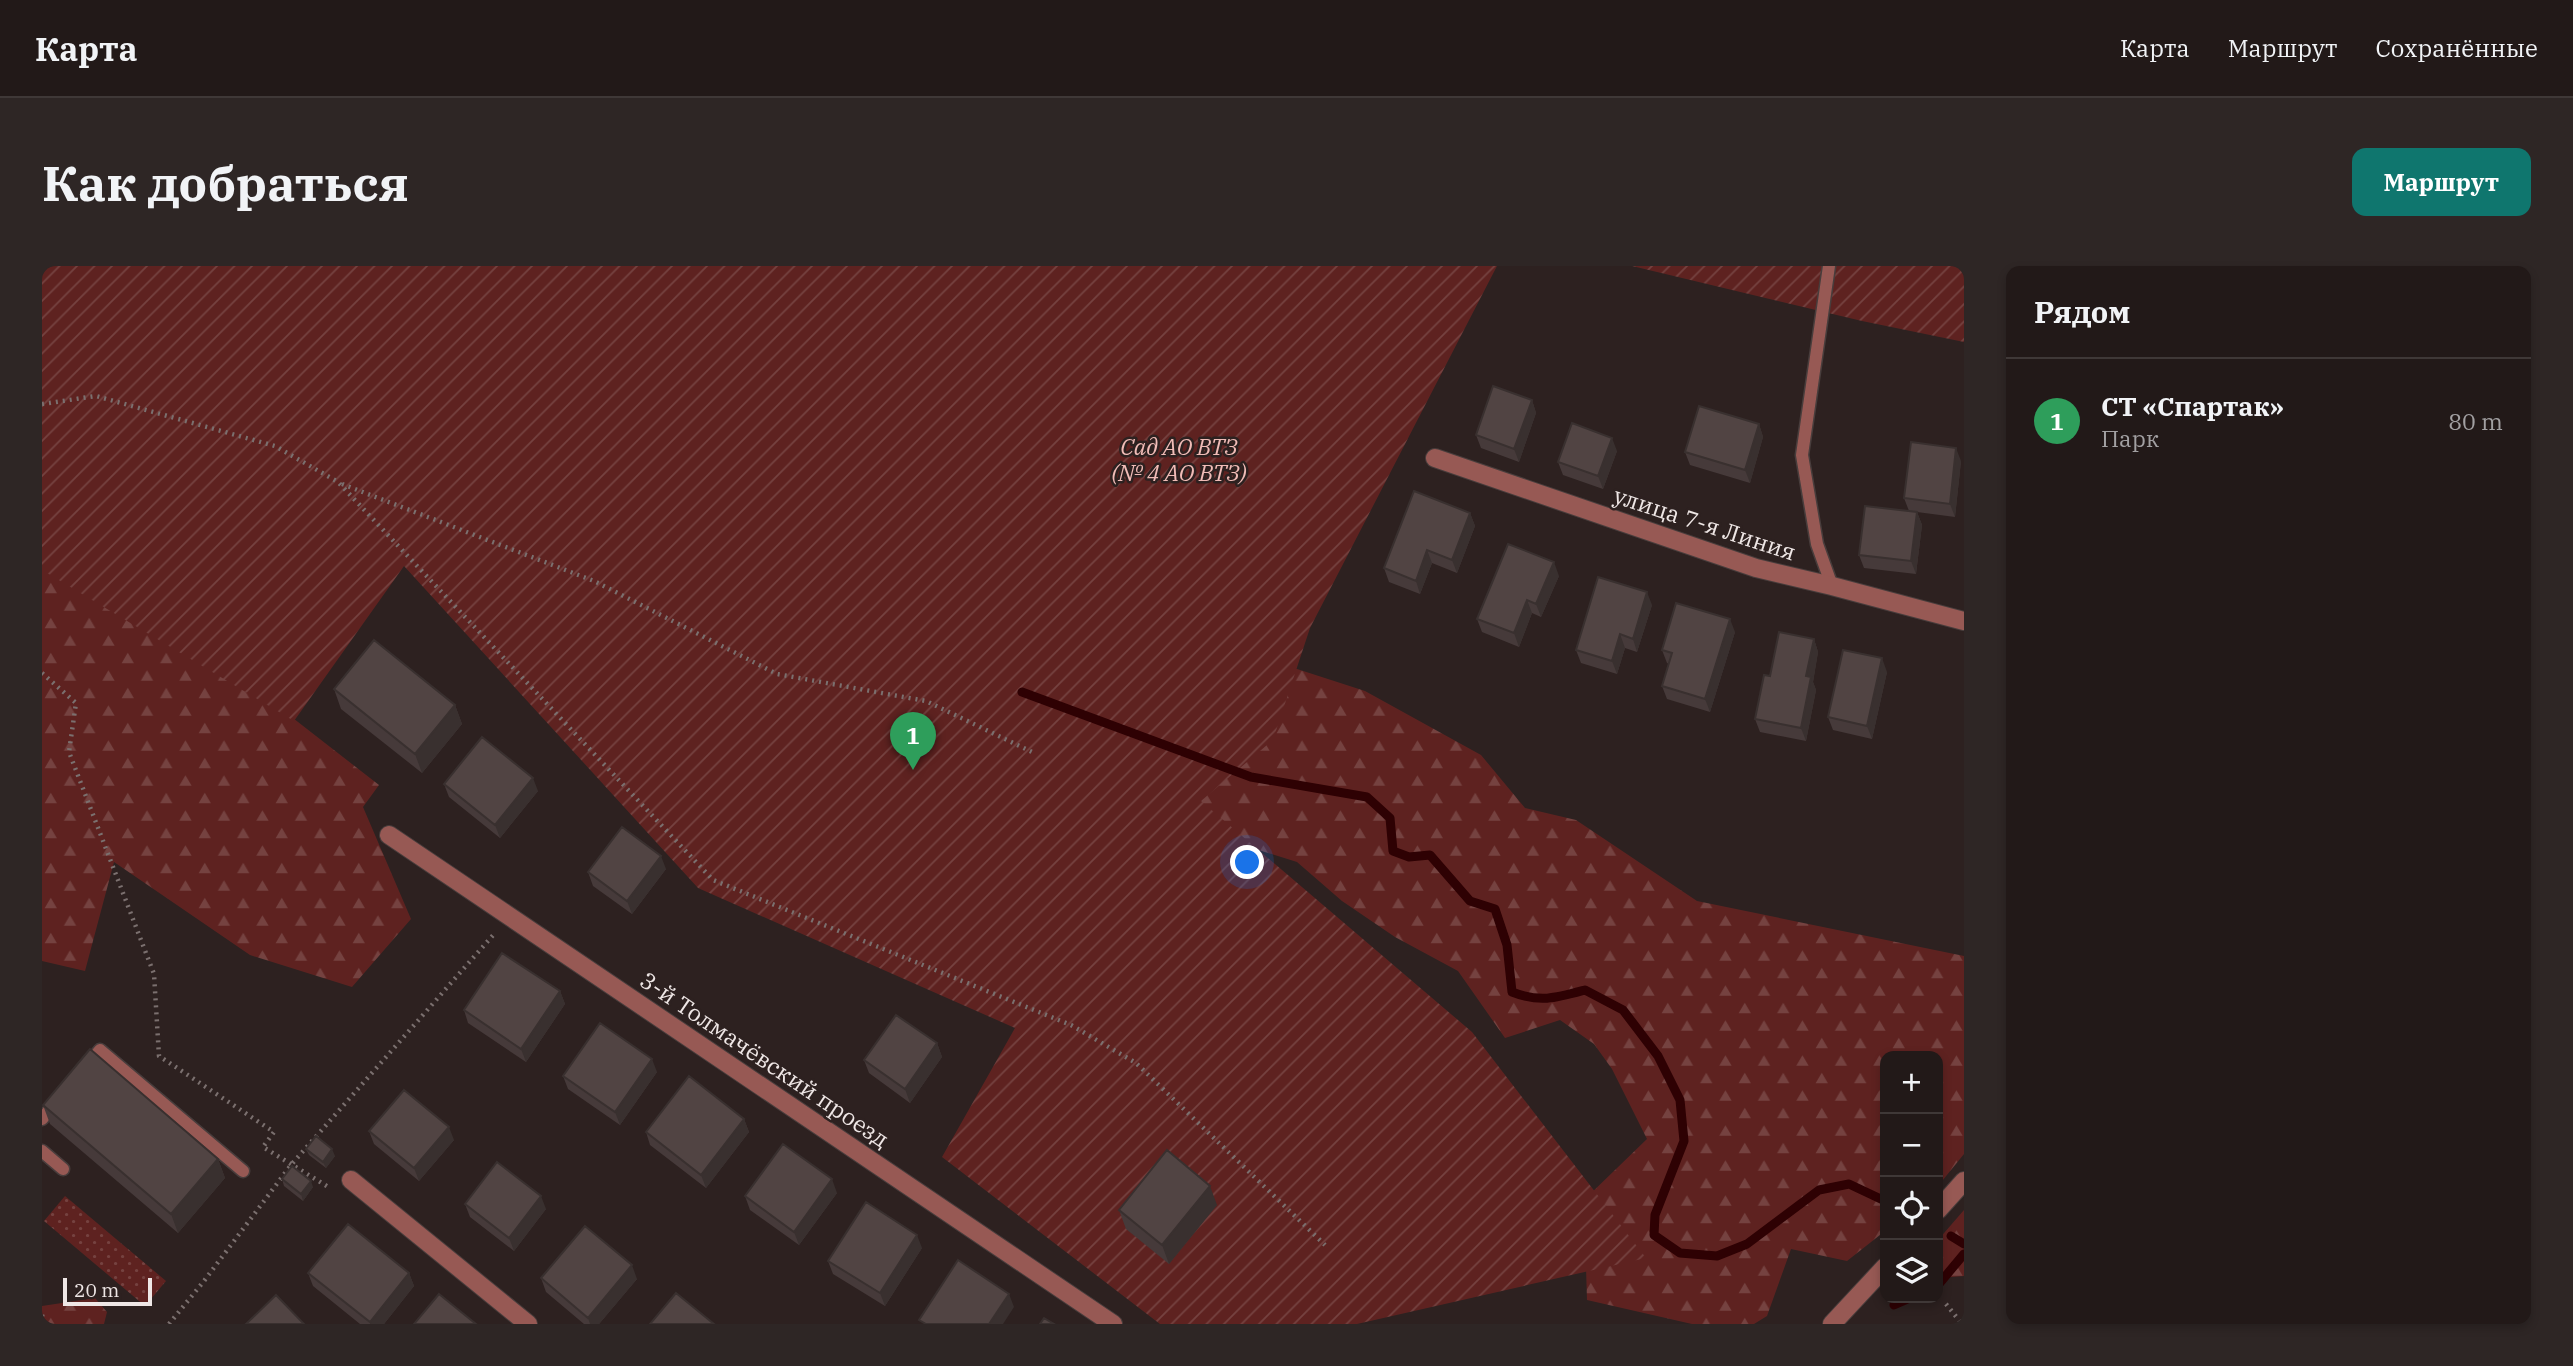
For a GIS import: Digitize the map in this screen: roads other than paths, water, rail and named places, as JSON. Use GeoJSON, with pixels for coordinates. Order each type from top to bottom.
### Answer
{"type":"FeatureCollection","features":[{"type":"Feature","properties":{"kind":"street","name":"улица 7-я Линия"},"geometry":{"type":"LineString","coordinates":[[1435,458],[1756,568],[1964,621]]}},
{"type":"Feature","properties":{"kind":"street","name":"3-й Толмачёвский проезд"},"geometry":{"type":"LineString","coordinates":[[389,835],[1112,1324]]}},
{"type":"Feature","properties":{"kind":"street"},"geometry":{"type":"LineString","coordinates":[[351,1180],[528,1324]]}},
{"type":"Feature","properties":{"kind":"street"},"geometry":{"type":"LineString","coordinates":[[1943,1204],[1964,1181]]}},
{"type":"Feature","properties":{"kind":"street"},"geometry":{"type":"LineString","coordinates":[[1832,1324],[1880,1272]]}},
{"type":"Feature","properties":{"kind":"lane"},"geometry":{"type":"LineString","coordinates":[[1829,266],[1802,455],[1817,544],[1832,586]]}},
{"type":"Feature","properties":{"kind":"lane"},"geometry":{"type":"LineString","coordinates":[[42,1119],[100,1050],[243,1171]]}},
{"type":"Feature","properties":{"kind":"lane"},"geometry":{"type":"LineString","coordinates":[[42,1151],[63,1169]]}},
{"type":"Feature","properties":{"kind":"waterway"},"geometry":{"type":"LineString","coordinates":[[1022,692],[1251,777],[1367,797],[1390,818],[1393,851],[1409,857],[1430,855],[1470,901],[1495,909],[1507,945],[1512,992],[1548,998],[1585,990],[1623,1010],[1658,1056],[1680,1100],[1684,1141],[1655,1215],[1654,1235],[1680,1253],[1717,1256],[1747,1244],[1819,1190],[1849,1184],[1880,1199]]}},
{"type":"Feature","properties":{"kind":"waterway"},"geometry":{"type":"LineString","coordinates":[[1951,1236],[1964,1244]]}},
{"type":"Feature","properties":{"kind":"waterway"},"geometry":{"type":"LineString","coordinates":[[1943,1279],[1964,1254]]}},
{"type":"Feature","properties":{"kind":"waterway"},"geometry":{"type":"LineString","coordinates":[[1894,1305],[1899,1303]]}},
{"type":"Feature","properties":{"kind":"place","name":"СТ «Спартак»"},"geometry":{"type":"Point","coordinates":[913,770]}},
{"type":"Feature","properties":{"kind":"park label","name":"Сад АО ВТЗ (№ 4 АО ВТЗ)"},"geometry":{"type":"Point","coordinates":[1179,459]}}]}
